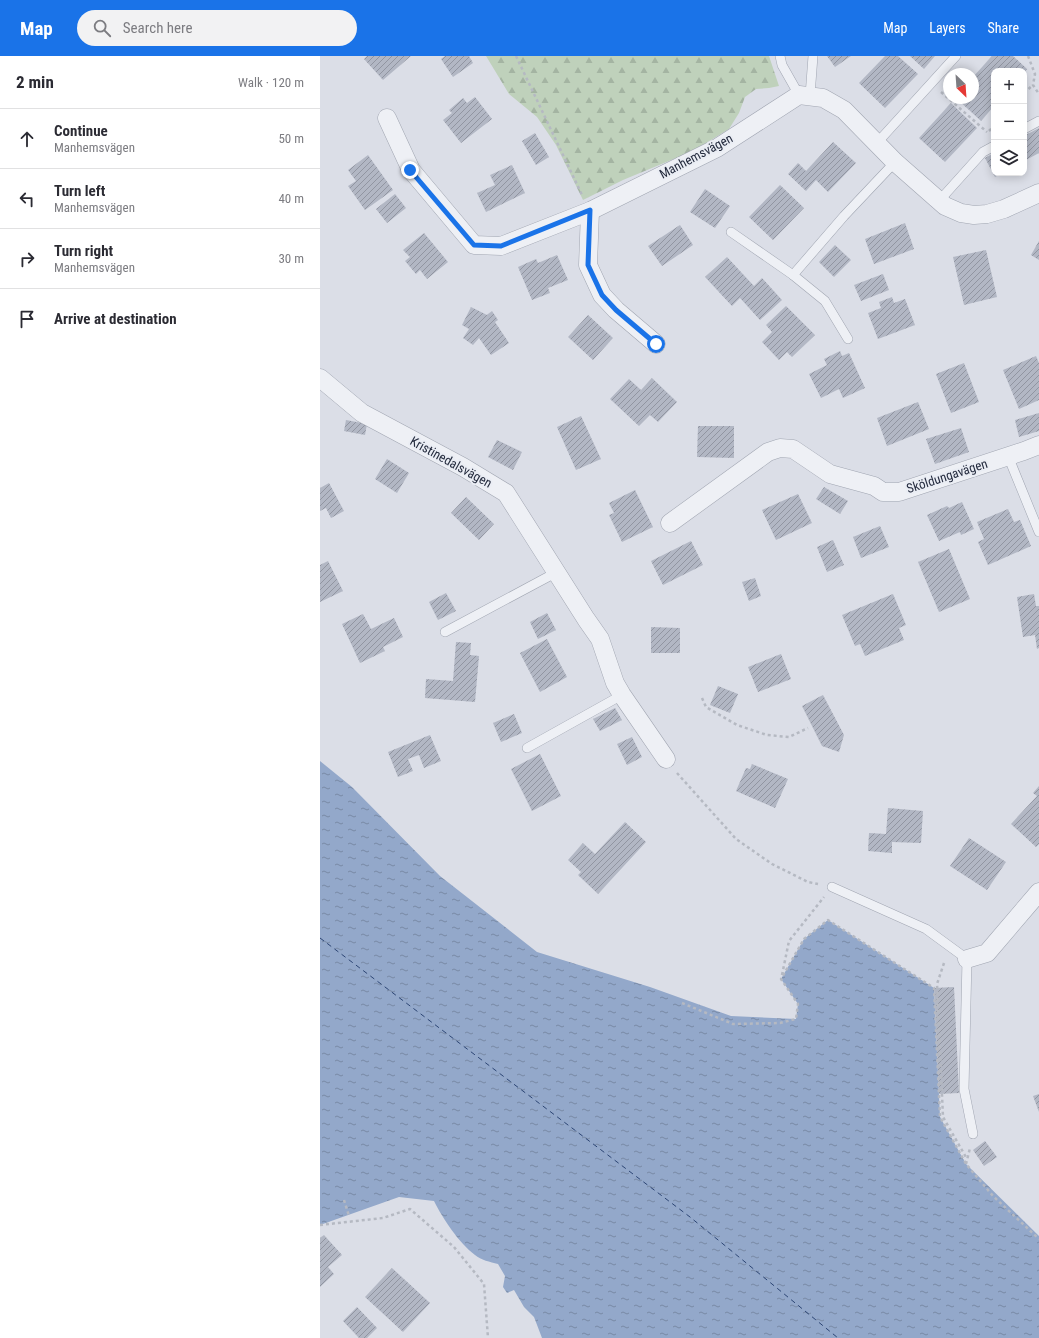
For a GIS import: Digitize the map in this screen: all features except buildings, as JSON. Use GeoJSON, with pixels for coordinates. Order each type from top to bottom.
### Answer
{"type":"FeatureCollection","features":[{"type":"Feature","properties":{"kind":"street","name":"Manhemsvägen"},"geometry":{"type":"LineString","coordinates":[[387,118],[410,170],[474,245],[501,246],[590,210],[717,148],[804,96]]}},
{"type":"Feature","properties":{"kind":"street"},"geometry":{"type":"LineString","coordinates":[[804,96],[823,98],[844,110],[894,162],[945,206],[961,213],[974,215],[986,214],[1004,209],[1039,194]]}},
{"type":"Feature","properties":{"kind":"street"},"geometry":{"type":"LineString","coordinates":[[590,210],[588,265],[602,295],[616,310],[656,344]]}},
{"type":"Feature","properties":{"kind":"street","name":"Kristinedalsvägen"},"geometry":{"type":"LineString","coordinates":[[320,378],[362,413],[463,467],[506,493],[586,620],[600,639],[615,683],[622,695],[666,758]]}},
{"type":"Feature","properties":{"kind":"street","name":"Sköldungavägen"},"geometry":{"type":"LineString","coordinates":[[670,523],[768,452],[780,448],[793,449],[830,474],[874,486],[883,492],[899,492],[1039,445]]}},
{"type":"Feature","properties":{"kind":"street"},"geometry":{"type":"LineString","coordinates":[[967,959],[987,953],[1039,892]]}},
{"type":"Feature","properties":{"kind":"lane"},"geometry":{"type":"LineString","coordinates":[[780,56],[782,65],[804,96]]}},
{"type":"Feature","properties":{"kind":"lane"},"geometry":{"type":"LineString","coordinates":[[804,96],[813,56]]}},
{"type":"Feature","properties":{"kind":"lane"},"geometry":{"type":"LineString","coordinates":[[876,144],[956,56]]}},
{"type":"Feature","properties":{"kind":"lane"},"geometry":{"type":"LineString","coordinates":[[1027,127],[1039,121]]}},
{"type":"Feature","properties":{"kind":"lane"},"geometry":{"type":"LineString","coordinates":[[939,201],[982,152],[991,148]]}},
{"type":"Feature","properties":{"kind":"lane"},"geometry":{"type":"LineString","coordinates":[[793,275],[844,216],[894,162]]}},
{"type":"Feature","properties":{"kind":"lane"},"geometry":{"type":"LineString","coordinates":[[731,232],[793,275],[826,301],[848,339]]}},
{"type":"Feature","properties":{"kind":"lane"},"geometry":{"type":"LineString","coordinates":[[1008,456],[1039,532]]}},
{"type":"Feature","properties":{"kind":"lane"},"geometry":{"type":"LineString","coordinates":[[445,632],[557,572]]}},
{"type":"Feature","properties":{"kind":"lane"},"geometry":{"type":"LineString","coordinates":[[527,748],[622,695]]}},
{"type":"Feature","properties":{"kind":"lane"},"geometry":{"type":"LineString","coordinates":[[832,887],[926,929],[967,959],[964,1089],[973,1134]]}},
{"type":"Feature","properties":{"kind":"path"},"geometry":{"type":"LineString","coordinates":[[516,56],[590,210]]}},
{"type":"Feature","properties":{"kind":"path"},"geometry":{"type":"LineString","coordinates":[[1027,90],[1033,85],[1035,74],[1028,56]]}},
{"type":"Feature","properties":{"kind":"path"},"geometry":{"type":"LineString","coordinates":[[932,84],[988,133]]}},
{"type":"Feature","properties":{"kind":"path"},"geometry":{"type":"LineString","coordinates":[[1033,85],[1039,94]]}},
{"type":"Feature","properties":{"kind":"path"},"geometry":{"type":"LineString","coordinates":[[982,138],[991,130]]}},
{"type":"Feature","properties":{"kind":"path"},"geometry":{"type":"LineString","coordinates":[[702,698],[706,706],[738,725],[767,735],[789,737],[808,728]]}},
{"type":"Feature","properties":{"kind":"path"},"geometry":{"type":"LineString","coordinates":[[679,776],[736,839],[772,864],[808,882],[832,887],[789,941],[781,979],[798,1004],[796,1019],[780,1023],[733,1024],[682,1003]]}},
{"type":"Feature","properties":{"kind":"path"},"geometry":{"type":"LineString","coordinates":[[781,979],[804,939],[828,920],[934,988],[940,1117],[966,1164],[993,1196],[1039,1239]]}},
{"type":"Feature","properties":{"kind":"path"},"geometry":{"type":"LineString","coordinates":[[944,963],[936,984],[943,1117],[967,1159]]}},
{"type":"Feature","properties":{"kind":"path"},"geometry":{"type":"LineString","coordinates":[[344,1200],[349,1216]]}},
{"type":"Feature","properties":{"kind":"path"},"geometry":{"type":"LineString","coordinates":[[320,1225],[383,1218],[410,1209],[454,1247],[484,1284],[488,1338]]}},
{"type":"Feature","properties":{"kind":"green space"},"geometry":{"type":"Polygon","coordinates":[[[486,56],[769,56],[779,86],[756,89],[745,97],[739,113],[729,129],[693,151],[623,180],[583,200],[556,145],[537,117],[509,94],[486,56]]]}},
{"type":"Feature","properties":{"kind":"water"},"geometry":{"type":"Polygon","coordinates":[[[320,761],[352,787],[440,876],[537,952],[650,987],[731,1016],[796,1019],[798,1004],[781,979],[804,939],[828,920],[934,988],[940,1117],[966,1164],[1039,1236],[1039,1338],[542,1338],[534,1317],[524,1307],[514,1290],[507,1293],[503,1287],[505,1276],[498,1264],[486,1261],[469,1250],[452,1230],[434,1201],[399,1197],[320,1225],[320,761]]]}},
{"type":"Feature","properties":{"kind":"ferry route"},"geometry":{"type":"LineString","coordinates":[[320,938],[690,1217],[838,1338]]}},
{"type":"Feature","properties":{"kind":"route"},"geometry":{"type":"LineString","coordinates":[[410,170],[474,245],[501,246],[590,210],[588,265],[602,295],[616,310],[656,344]]}}]}
